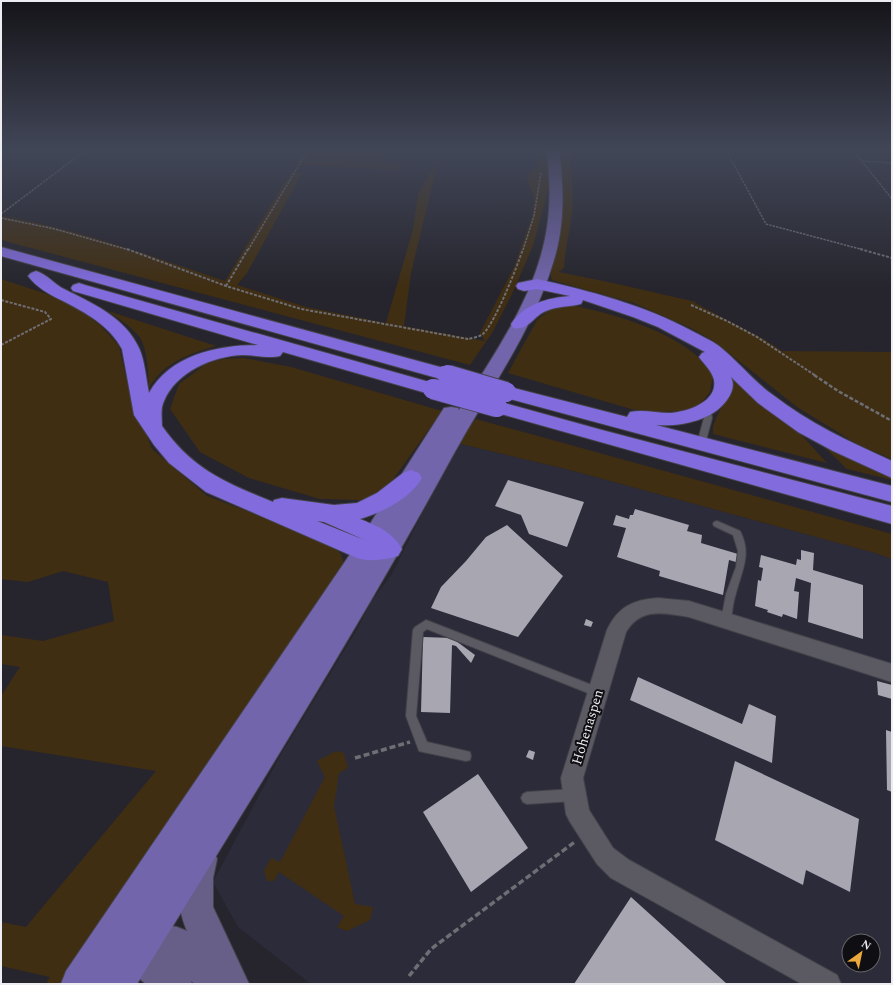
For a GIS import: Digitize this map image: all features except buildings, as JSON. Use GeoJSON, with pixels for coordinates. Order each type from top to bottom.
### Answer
{"type":"FeatureCollection","features":[{"type":"Feature","properties":{"kind":"highway"},"geometry":{"type":"LineString","coordinates":[[1,251],[439,382],[501,399],[632,445],[892,515]]}},
{"type":"Feature","properties":{"kind":"highway"},"geometry":{"type":"LineString","coordinates":[[359,368],[29,274],[51,289],[93,310],[116,328],[125,338],[131,349],[144,415],[161,440],[176,458],[192,471],[214,486],[243,499],[377,545]]}},
{"type":"Feature","properties":{"kind":"highway"},"geometry":{"type":"LineString","coordinates":[[528,290],[635,316],[670,332],[712,360],[724,381],[723,392],[717,402],[707,410],[689,416],[673,419],[596,415]]}},
{"type":"Feature","properties":{"kind":"highway"},"geometry":{"type":"LineString","coordinates":[[528,290],[600,300],[664,323],[712,349],[765,399],[805,427],[840,446],[892,470]]}},
{"type":"Feature","properties":{"kind":"highway"},"geometry":{"type":"LineString","coordinates":[[519,324],[538,308],[556,302],[575,301]]}},
{"type":"Feature","properties":{"kind":"highway"},"geometry":{"type":"LineString","coordinates":[[152,427],[154,402],[163,385],[172,376],[203,358],[246,350],[265,350],[439,382]]}},
{"type":"Feature","properties":{"kind":"highway"},"geometry":{"type":"LineString","coordinates":[[501,399],[596,415],[892,494]]}},
{"type":"Feature","properties":{"kind":"highway"},"geometry":{"type":"LineString","coordinates":[[243,499],[328,514],[350,514],[385,499],[411,478]]}},
{"type":"Feature","properties":{"kind":"highway"},"geometry":{"type":"LineString","coordinates":[[328,514],[377,545]]}},
{"type":"Feature","properties":{"kind":"main road"},"geometry":{"type":"LineString","coordinates":[[131,932],[204,845],[295,703],[411,478],[528,290],[545,266],[556,225],[556,196]]}},
{"type":"Feature","properties":{"kind":"main road"},"geometry":{"type":"LineString","coordinates":[[131,932],[519,324],[528,290]]}},
{"type":"Feature","properties":{"kind":"street","name":"Hohenaspen"},"geometry":{"type":"LineString","coordinates":[[828,984],[620,868],[605,856],[578,814],[572,778],[617,630],[624,619],[631,612],[644,606],[661,605],[689,609],[892,673]]}},
{"type":"Feature","properties":{"kind":"street"},"geometry":{"type":"LineString","coordinates":[[204,845],[196,878],[196,907],[203,927],[231,984]]}},
{"type":"Feature","properties":{"kind":"street"},"geometry":{"type":"LineString","coordinates":[[97,975],[131,932]]}},
{"type":"Feature","properties":{"kind":"street"},"geometry":{"type":"LineString","coordinates":[[131,932],[154,967],[174,984]]}},
{"type":"Feature","properties":{"kind":"street"},"geometry":{"type":"LineString","coordinates":[[131,932],[158,942],[177,945],[223,984]]}},
{"type":"Feature","properties":{"kind":"lane"},"geometry":{"type":"LineString","coordinates":[[701,444],[708,418],[707,410]]}},
{"type":"Feature","properties":{"kind":"lane"},"geometry":{"type":"LineString","coordinates":[[717,524],[736,533],[742,551],[740,567],[731,594],[726,621]]}},
{"type":"Feature","properties":{"kind":"lane"},"geometry":{"type":"LineString","coordinates":[[466,756],[423,747],[411,716],[418,630],[426,624],[598,692]]}},
{"type":"Feature","properties":{"kind":"lane"},"geometry":{"type":"LineString","coordinates":[[527,798],[575,795]]}},
{"type":"Feature","properties":{"kind":"path"},"geometry":{"type":"LineString","coordinates":[[1,214],[25,196]]}},
{"type":"Feature","properties":{"kind":"path"},"geometry":{"type":"LineString","coordinates":[[226,286],[280,196]]}},
{"type":"Feature","properties":{"kind":"path"},"geometry":{"type":"LineString","coordinates":[[1,218],[55,229],[123,248],[226,286],[301,309],[450,337],[468,339],[482,335],[490,324],[517,267],[540,196]]}},
{"type":"Feature","properties":{"kind":"path"},"geometry":{"type":"LineString","coordinates":[[751,196],[766,224],[891,259]]}},
{"type":"Feature","properties":{"kind":"path"},"geometry":{"type":"LineString","coordinates":[[1,300],[45,312],[51,319],[1,345]]}},
{"type":"Feature","properties":{"kind":"path"},"geometry":{"type":"LineString","coordinates":[[691,305],[757,337],[838,391],[892,422]]}},
{"type":"Feature","properties":{"kind":"path"},"geometry":{"type":"LineString","coordinates":[[355,758],[420,739]]}},
{"type":"Feature","properties":{"kind":"path"},"geometry":{"type":"LineString","coordinates":[[409,976],[431,949],[589,831]]}},
{"type":"Feature","properties":{"kind":"shaded area"},"geometry":{"type":"Polygon","coordinates":[[[276,196],[289,196],[247,273],[237,285],[306,307],[386,323],[413,229],[418,196],[430,196],[411,273],[404,326],[485,341],[480,333],[514,267],[532,217],[534,197],[546,196],[533,246],[511,296],[492,333],[470,365],[1,240],[1,216],[58,228],[86,236],[225,281],[276,196]]]}},
{"type":"Feature","properties":{"kind":"shaded area"},"geometry":{"type":"Polygon","coordinates":[[[562,196],[573,196],[564,268],[559,272],[696,302],[695,303],[762,338],[782,351],[892,352],[892,459],[857,444],[797,407],[715,342],[693,329],[634,303],[552,280],[550,272],[559,240],[563,214],[562,196]]]}},
{"type":"Feature","properties":{"kind":"shaded area"},"geometry":{"type":"Polygon","coordinates":[[[1,279],[47,294],[78,308],[101,326],[119,346],[129,392],[152,449],[207,496],[305,533],[332,545],[341,554],[344,564],[338,580],[64,984],[46,984],[50,977],[1,966],[1,922],[26,927],[156,771],[1,746],[1,696],[20,667],[1,664],[1,635],[43,641],[114,621],[108,582],[63,571],[28,582],[1,579],[1,279]]]}},
{"type":"Feature","properties":{"kind":"shaded area"},"geometry":{"type":"Polygon","coordinates":[[[571,305],[637,323],[685,346],[697,356],[713,375],[710,392],[701,403],[684,411],[655,412],[631,409],[508,373],[537,320],[553,307],[571,305]]]}},
{"type":"Feature","properties":{"kind":"shaded area"},"geometry":{"type":"Polygon","coordinates":[[[108,311],[216,346],[196,352],[170,365],[155,379],[149,388],[146,353],[141,340],[131,328],[108,311]]]}},
{"type":"Feature","properties":{"kind":"shaded area"},"geometry":{"type":"Polygon","coordinates":[[[244,358],[291,367],[442,411],[389,485],[362,500],[320,499],[249,478],[200,452],[170,409],[179,384],[206,364],[223,359],[244,358]]]}},
{"type":"Feature","properties":{"kind":"shaded area"},"geometry":{"type":"Polygon","coordinates":[[[720,363],[786,418],[827,463],[713,434],[713,427],[716,418],[725,401],[720,363]]]}},
{"type":"Feature","properties":{"kind":"shaded area"},"geometry":{"type":"Polygon","coordinates":[[[476,419],[892,534],[892,559],[875,553],[566,469],[457,443],[476,419]]]}},
{"type":"Feature","properties":{"kind":"shaded area"},"geometry":{"type":"Polygon","coordinates":[[[818,441],[892,474],[892,480],[847,469],[818,441]]]}},
{"type":"Feature","properties":{"kind":"shaded area"},"geometry":{"type":"Polygon","coordinates":[[[457,443],[566,469],[875,553],[892,559],[892,984],[311,984],[238,927],[213,882],[280,756],[356,631],[371,602],[392,574],[457,443]]]}},
{"type":"Feature","properties":{"kind":"shaded area"},"geometry":{"type":"Polygon","coordinates":[[[336,751],[344,753],[348,768],[339,773],[334,806],[355,904],[373,907],[370,920],[347,931],[337,927],[344,916],[279,872],[274,881],[267,881],[264,871],[271,858],[280,862],[325,777],[317,761],[336,751]]]}}]}
